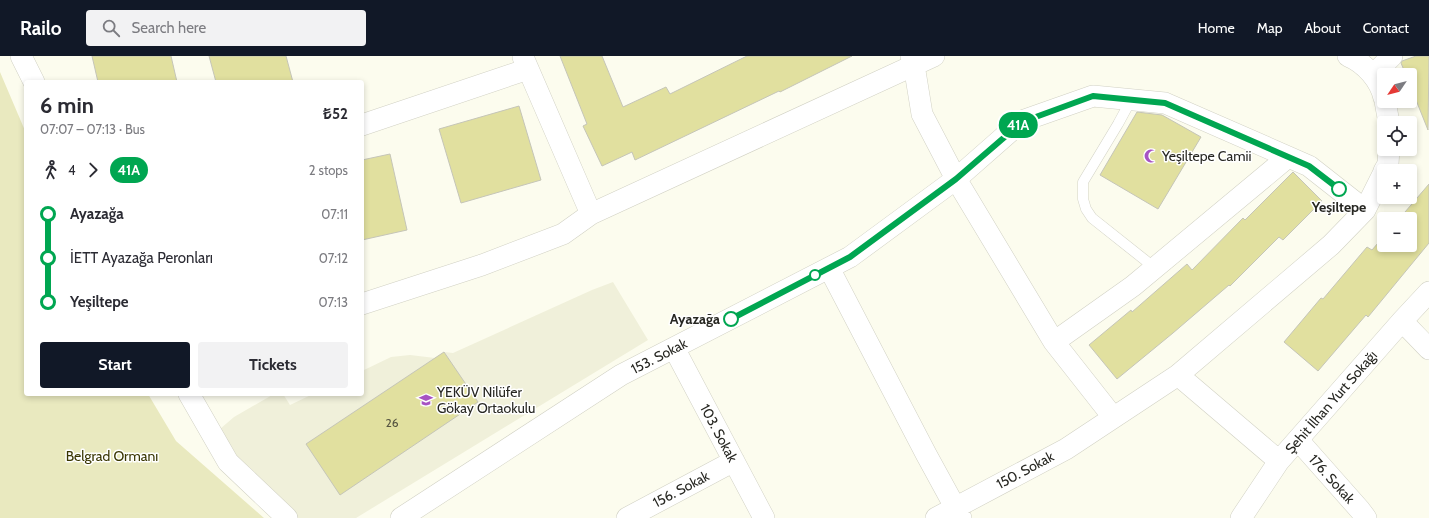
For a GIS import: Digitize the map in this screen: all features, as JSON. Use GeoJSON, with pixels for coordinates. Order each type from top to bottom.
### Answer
{"type":"FeatureCollection","features":[{"type":"Feature","properties":{"kind":"street"},"geometry":{"type":"LineString","coordinates":[[21,56],[33,80]]}},
{"type":"Feature","properties":{"kind":"street"},"geometry":{"type":"LineString","coordinates":[[364,303],[482,265],[563,234],[591,214],[912,61],[934,56]]}},
{"type":"Feature","properties":{"kind":"street"},"geometry":{"type":"LineString","coordinates":[[1348,56],[1357,60],[1373,75],[1377,84]]}},
{"type":"Feature","properties":{"kind":"street"},"geometry":{"type":"LineString","coordinates":[[1373,75],[1392,56]]}},
{"type":"Feature","properties":{"kind":"street"},"geometry":{"type":"LineString","coordinates":[[912,61],[922,114],[956,179],[1054,342],[1113,418]]}},
{"type":"Feature","properties":{"kind":"street"},"geometry":{"type":"LineString","coordinates":[[364,124],[526,62],[591,214]]}},
{"type":"Feature","properties":{"kind":"street","name":"153. Sokak"},"geometry":{"type":"LineString","coordinates":[[401,518],[621,375],[850,257],[956,179],[1022,122],[1093,96],[1165,103],[1309,166],[1365,210]]}},
{"type":"Feature","properties":{"kind":"street"},"geometry":{"type":"LineString","coordinates":[[1054,342],[1132,286],[1288,157]]}},
{"type":"Feature","properties":{"kind":"street","name":"150. Sokak"},"geometry":{"type":"LineString","coordinates":[[936,518],[958,513],[1066,448],[1178,375],[1331,245],[1365,210],[1377,185]]}},
{"type":"Feature","properties":{"kind":"street"},"geometry":{"type":"LineString","coordinates":[[829,268],[958,513]]}},
{"type":"Feature","properties":{"kind":"street","name":"Şehit İlhan Yurt Sokağı"},"geometry":{"type":"LineString","coordinates":[[1241,518],[1279,461],[1429,292]]}},
{"type":"Feature","properties":{"kind":"street"},"geometry":{"type":"LineString","coordinates":[[1402,321],[1429,349]]}},
{"type":"Feature","properties":{"kind":"street","name":"103. Sokak"},"geometry":{"type":"LineString","coordinates":[[674,348],[764,518]]}},
{"type":"Feature","properties":{"kind":"street"},"geometry":{"type":"LineString","coordinates":[[1178,375],[1279,461]]}},
{"type":"Feature","properties":{"kind":"street"},"geometry":{"type":"LineString","coordinates":[[190,396],[228,462],[287,518]]}},
{"type":"Feature","properties":{"kind":"street","name":"176. Sokak"},"geometry":{"type":"LineString","coordinates":[[1298,440],[1366,518]]}},
{"type":"Feature","properties":{"kind":"street","name":"156. Sokak"},"geometry":{"type":"LineString","coordinates":[[627,518],[734,461]]}},
{"type":"Feature","properties":{"kind":"lane"},"geometry":{"type":"LineString","coordinates":[[1131,100],[1084,182],[1083,199],[1086,209],[1092,218],[1154,268]]}},
{"type":"Feature","properties":{"kind":"shaded area","name":"YEKÜV Nilüfer Gökay Ortaokulu"},"geometry":{"type":"Polygon","coordinates":[[[613,282],[648,340],[356,518],[287,518],[213,435],[234,417],[271,396],[284,396],[290,405],[309,396],[364,396],[364,370],[391,357],[410,355],[435,358],[444,352],[453,353],[592,290],[613,282]]]}},
{"type":"Feature","properties":{"kind":"green space","name":"Belgrad Ormanı"},"geometry":{"type":"Polygon","coordinates":[[[0,72],[24,128],[24,396],[149,396],[176,441],[264,518],[0,518],[0,72]]]}},
{"type":"Feature","properties":{"kind":"building"},"geometry":{"type":"Polygon","coordinates":[[[92,56],[171,56],[177,80],[98,80],[92,56]]]}},
{"type":"Feature","properties":{"kind":"building"},"geometry":{"type":"Polygon","coordinates":[[[209,56],[286,56],[292,80],[215,80],[209,56]]]}},
{"type":"Feature","properties":{"kind":"building"},"geometry":{"type":"Polygon","coordinates":[[[560,56],[602,56],[623,107],[666,87],[670,94],[747,56],[852,56],[780,92],[779,91],[635,160],[632,152],[602,166],[583,126],[587,124],[560,56]]]}},
{"type":"Feature","properties":{"kind":"building"},"geometry":{"type":"Polygon","coordinates":[[[1416,56],[1429,56],[1428,130],[1417,102],[1417,68],[1403,68],[1401,63],[1402,61],[1416,56]]]}},
{"type":"Feature","properties":{"kind":"building"},"geometry":{"type":"Polygon","coordinates":[[[519,106],[541,180],[461,203],[439,129],[519,106]]]}},
{"type":"Feature","properties":{"kind":"building","name":"Yeşiltepe Camii"},"geometry":{"type":"Polygon","coordinates":[[[1137,112],[1162,115],[1201,137],[1158,209],[1100,175],[1137,112]]]}},
{"type":"Feature","properties":{"kind":"building"},"geometry":{"type":"Polygon","coordinates":[[[390,154],[407,230],[364,240],[364,160],[390,154]]]}},
{"type":"Feature","properties":{"kind":"building"},"geometry":{"type":"Polygon","coordinates":[[[1293,172],[1322,201],[1283,240],[1279,237],[1230,286],[1229,285],[1117,379],[1089,345],[1131,310],[1132,312],[1187,264],[1192,270],[1243,218],[1245,220],[1293,172]]]}},
{"type":"Feature","properties":{"kind":"building"},"geometry":{"type":"Polygon","coordinates":[[[1429,184],[1429,243],[1368,317],[1366,315],[1318,371],[1284,342],[1367,247],[1372,250],[1377,244],[1377,252],[1417,252],[1417,212],[1405,212],[1412,204],[1417,204],[1417,198],[1429,184]]]}},
{"type":"Feature","properties":{"kind":"building","name":"YEKÜV Nilüfer Gökay Ortaokulu"},"geometry":{"type":"Polygon","coordinates":[[[444,352],[478,402],[340,495],[306,444],[444,352]]]}},
{"type":"Feature","properties":{"kind":"bus line","name":"41A"},"geometry":{"type":"LineString","coordinates":[[731,319],[850,257],[956,179],[1022,122],[1093,96],[1165,103],[1309,166],[1339,189]]}},
{"type":"Feature","properties":{"kind":"place","name":"Yeşiltepe Camii"},"geometry":{"type":"Point","coordinates":[1151,156]}},
{"type":"Feature","properties":{"kind":"place","name":"Yeşiltepe"},"geometry":{"type":"Point","coordinates":[1339,189]}},
{"type":"Feature","properties":{"kind":"place","name":"Ayazağa"},"geometry":{"type":"Point","coordinates":[731,319]}},
{"type":"Feature","properties":{"kind":"place","name":"YEKÜV Nilüfer Gökay Ortaokulu"},"geometry":{"type":"Point","coordinates":[426,400]}}]}
